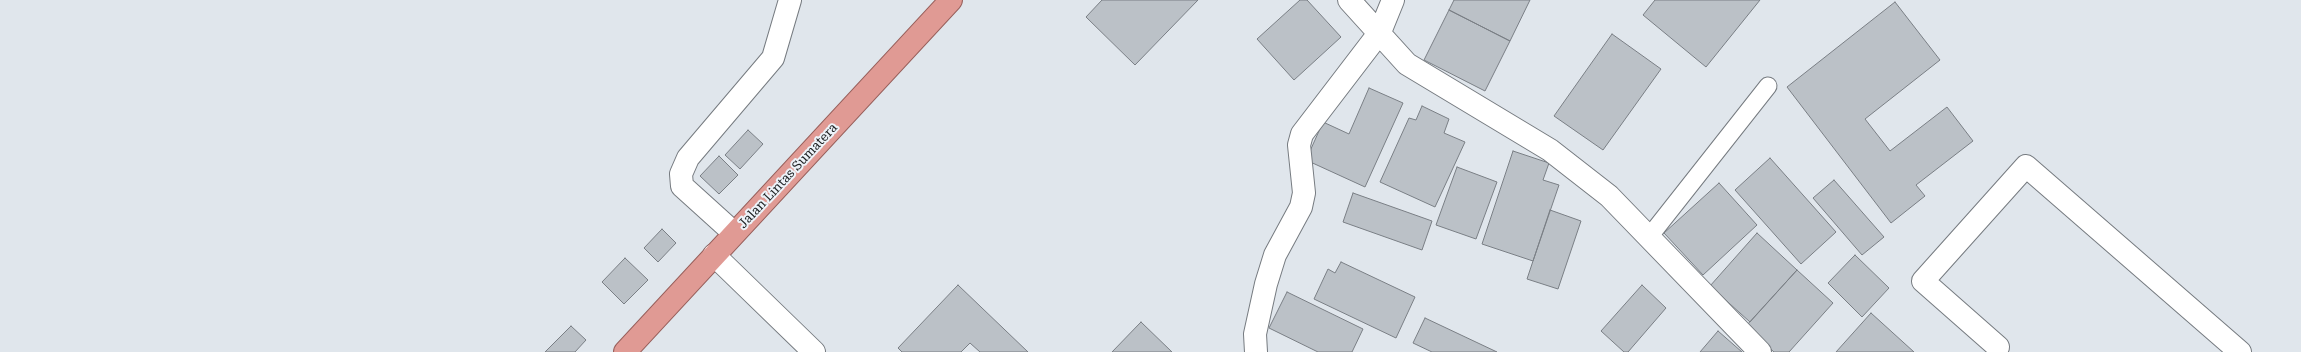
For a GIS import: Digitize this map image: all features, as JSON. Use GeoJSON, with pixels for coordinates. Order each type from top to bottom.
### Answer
{"type":"FeatureCollection","features":[{"type":"Feature","properties":{"kind":"highway","name":"Jalan Lintas Sumatera"},"geometry":{"type":"LineString","coordinates":[[625,352],[951,0]]}},
{"type":"Feature","properties":{"kind":"street"},"geometry":{"type":"LineString","coordinates":[[734,233],[682,186],[681,174],[692,152],[773,58],[790,0]]}},
{"type":"Feature","properties":{"kind":"street"},"geometry":{"type":"LineString","coordinates":[[1348,0],[1380,32],[1407,64],[1550,150],[1610,196],[1760,352]]}},
{"type":"Feature","properties":{"kind":"street"},"geometry":{"type":"LineString","coordinates":[[1256,352],[1255,334],[1266,284],[1275,255],[1302,207],[1304,192],[1299,145],[1302,134],[1380,32],[1393,0]]}},
{"type":"Feature","properties":{"kind":"street"},"geometry":{"type":"LineString","coordinates":[[1998,350],[1924,281],[2026,166],[2240,352]]}},
{"type":"Feature","properties":{"kind":"street"},"geometry":{"type":"LineString","coordinates":[[714,255],[814,352]]}},
{"type":"Feature","properties":{"kind":"lane"},"geometry":{"type":"LineString","coordinates":[[1650,237],[1768,86]]}},
{"type":"Feature","properties":{"kind":"building"},"geometry":{"type":"Polygon","coordinates":[[[1102,0],[1198,0],[1135,65],[1086,17],[1102,0]]]}},
{"type":"Feature","properties":{"kind":"building"},"geometry":{"type":"Polygon","coordinates":[[[1300,0],[1307,0],[1341,37],[1294,80],[1257,39],[1300,0]]]}},
{"type":"Feature","properties":{"kind":"building"},"geometry":{"type":"Polygon","coordinates":[[[1454,0],[1530,0],[1510,41],[1449,10],[1454,0]]]}},
{"type":"Feature","properties":{"kind":"building"},"geometry":{"type":"Polygon","coordinates":[[[1655,0],[1760,0],[1706,67],[1643,15],[1655,0]]]}},
{"type":"Feature","properties":{"kind":"building"},"geometry":{"type":"Polygon","coordinates":[[[1895,2],[1940,60],[1865,119],[1890,151],[1947,107],[1973,141],[1916,185],[1925,196],[1891,223],[1787,87],[1895,2]]]}},
{"type":"Feature","properties":{"kind":"building"},"geometry":{"type":"Polygon","coordinates":[[[1449,10],[1510,41],[1485,91],[1424,60],[1449,10]]]}},
{"type":"Feature","properties":{"kind":"building"},"geometry":{"type":"Polygon","coordinates":[[[1612,34],[1661,69],[1603,150],[1554,116],[1612,34]]]}},
{"type":"Feature","properties":{"kind":"building"},"geometry":{"type":"Polygon","coordinates":[[[1369,88],[1403,103],[1365,187],[1306,160],[1323,122],[1349,134],[1369,88]]]}},
{"type":"Feature","properties":{"kind":"building"},"geometry":{"type":"Polygon","coordinates":[[[1422,106],[1449,119],[1444,133],[1465,142],[1435,207],[1380,182],[1409,118],[1416,120],[1422,106]]]}},
{"type":"Feature","properties":{"kind":"building"},"geometry":{"type":"Polygon","coordinates":[[[748,130],[763,144],[740,169],[725,155],[748,130]]]}},
{"type":"Feature","properties":{"kind":"building"},"geometry":{"type":"Polygon","coordinates":[[[1513,151],[1549,163],[1543,180],[1559,185],[1533,261],[1482,244],[1513,151]]]}},
{"type":"Feature","properties":{"kind":"building"},"geometry":{"type":"Polygon","coordinates":[[[719,156],[738,175],[719,194],[700,176],[719,156]]]}},
{"type":"Feature","properties":{"kind":"building"},"geometry":{"type":"Polygon","coordinates":[[[1770,158],[1836,232],[1801,264],[1735,190],[1770,158]]]}},
{"type":"Feature","properties":{"kind":"building"},"geometry":{"type":"Polygon","coordinates":[[[1457,167],[1497,182],[1476,239],[1436,225],[1457,167]]]}},
{"type":"Feature","properties":{"kind":"building"},"geometry":{"type":"Polygon","coordinates":[[[1834,180],[1884,237],[1862,255],[1813,198],[1834,180]]]}},
{"type":"Feature","properties":{"kind":"building"},"geometry":{"type":"Polygon","coordinates":[[[1719,183],[1757,225],[1703,275],[1664,233],[1719,183]]]}},
{"type":"Feature","properties":{"kind":"building"},"geometry":{"type":"Polygon","coordinates":[[[1353,193],[1432,221],[1422,250],[1343,222],[1353,193]]]}},
{"type":"Feature","properties":{"kind":"building"},"geometry":{"type":"Polygon","coordinates":[[[1550,210],[1581,221],[1558,289],[1527,279],[1550,210]]]}},
{"type":"Feature","properties":{"kind":"building"},"geometry":{"type":"Polygon","coordinates":[[[662,229],[676,243],[658,262],[644,248],[662,229]]]}},
{"type":"Feature","properties":{"kind":"building"},"geometry":{"type":"Polygon","coordinates":[[[1757,233],[1797,270],[1750,322],[1710,286],[1757,233]]]}},
{"type":"Feature","properties":{"kind":"building"},"geometry":{"type":"Polygon","coordinates":[[[1855,255],[1889,288],[1862,317],[1828,283],[1855,255]]]}},
{"type":"Feature","properties":{"kind":"building"},"geometry":{"type":"Polygon","coordinates":[[[625,258],[648,280],[624,304],[602,282],[625,258]]]}},
{"type":"Feature","properties":{"kind":"building"},"geometry":{"type":"Polygon","coordinates":[[[1341,262],[1415,297],[1396,338],[1314,299],[1328,269],[1335,273],[1341,262]]]}},
{"type":"Feature","properties":{"kind":"building"},"geometry":{"type":"Polygon","coordinates":[[[1797,270],[1833,303],[1789,352],[1774,352],[1746,326],[1797,270]]]}},
{"type":"Feature","properties":{"kind":"building"},"geometry":{"type":"Polygon","coordinates":[[[958,285],[1028,352],[980,352],[970,343],[961,352],[902,352],[898,348],[958,285]]]}},
{"type":"Feature","properties":{"kind":"building"},"geometry":{"type":"Polygon","coordinates":[[[1642,285],[1666,308],[1628,352],[1624,352],[1601,331],[1642,285]]]}},
{"type":"Feature","properties":{"kind":"building"},"geometry":{"type":"Polygon","coordinates":[[[1287,292],[1363,329],[1352,352],[1318,352],[1269,328],[1287,292]]]}},
{"type":"Feature","properties":{"kind":"building"},"geometry":{"type":"Polygon","coordinates":[[[1871,313],[1914,352],[1836,352],[1871,313]]]}},
{"type":"Feature","properties":{"kind":"building"},"geometry":{"type":"Polygon","coordinates":[[[1425,318],[1497,352],[1432,352],[1413,343],[1425,318]]]}},
{"type":"Feature","properties":{"kind":"building"},"geometry":{"type":"Polygon","coordinates":[[[1141,322],[1172,352],[1112,352],[1141,322]]]}},
{"type":"Feature","properties":{"kind":"building"},"geometry":{"type":"Polygon","coordinates":[[[571,326],[586,340],[575,352],[545,352],[571,326]]]}},
{"type":"Feature","properties":{"kind":"building"},"geometry":{"type":"Polygon","coordinates":[[[1718,331],[1742,352],[1700,352],[1718,331]]]}}]}
